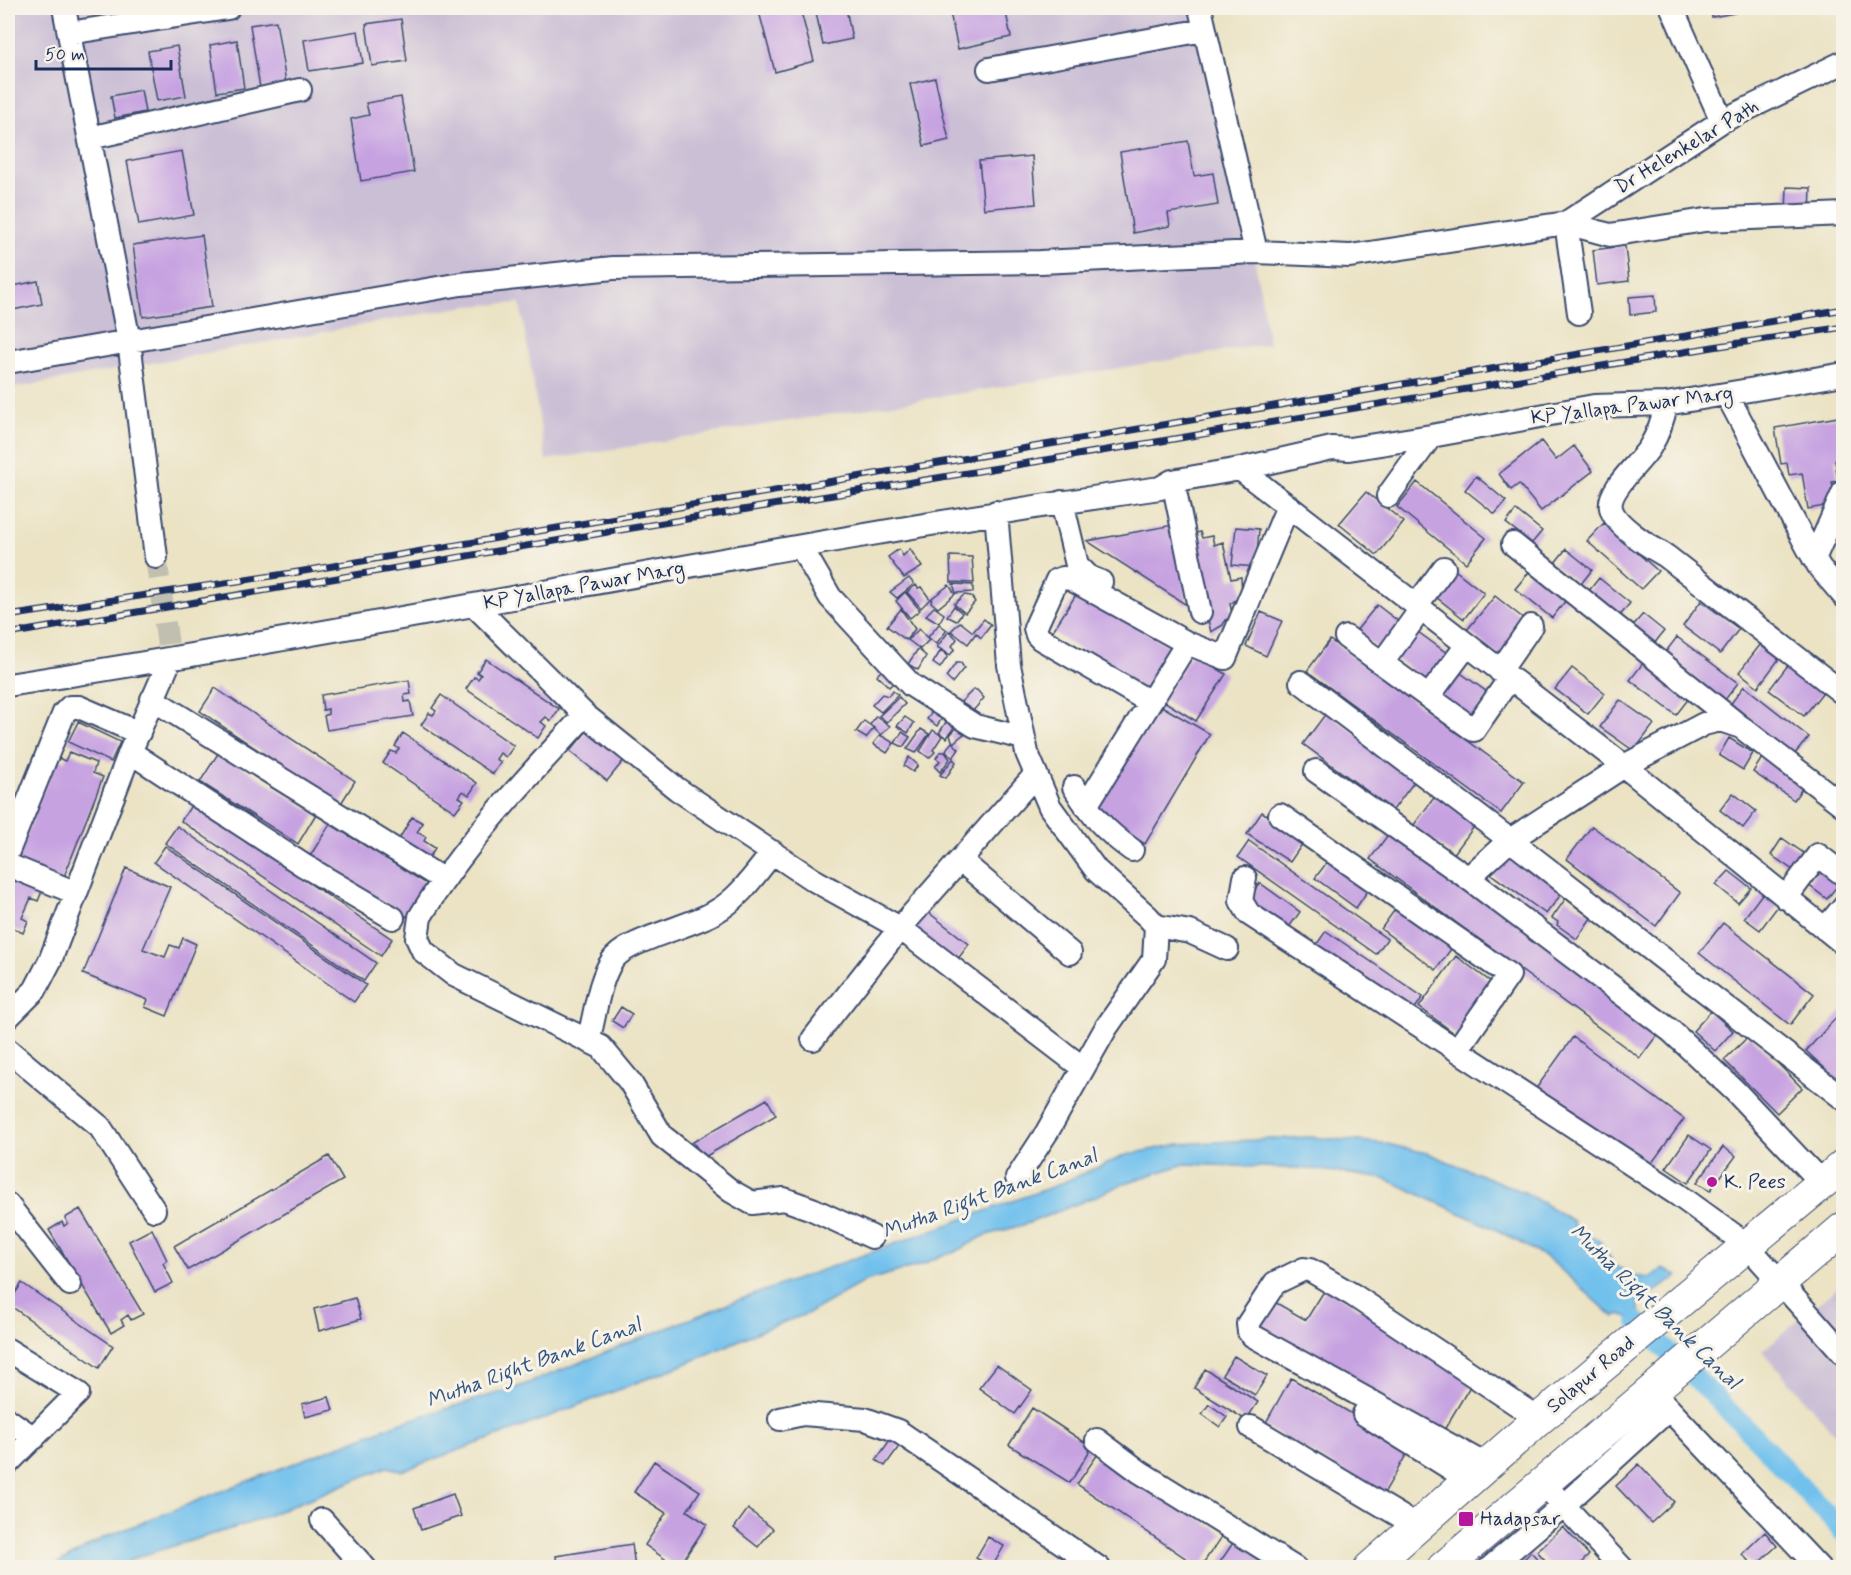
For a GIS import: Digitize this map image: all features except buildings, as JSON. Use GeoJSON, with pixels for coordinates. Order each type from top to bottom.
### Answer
{"type":"FeatureCollection","features":[{"type":"Feature","properties":{"kind":"highway","name":"Solapur Road"},"geometry":{"type":"LineString","coordinates":[[1370,1568],[1539,1419],[1832,1173]]}},
{"type":"Feature","properties":{"kind":"highway"},"geometry":{"type":"LineString","coordinates":[[1443,1568],[1543,1483],[1664,1392],[1734,1320],[1844,1228]]}},
{"type":"Feature","properties":{"kind":"street"},"geometry":{"type":"LineString","coordinates":[[64,8],[129,341],[156,557]]}},
{"type":"Feature","properties":{"kind":"street"},"geometry":{"type":"LineString","coordinates":[[69,33],[228,8]]}},
{"type":"Feature","properties":{"kind":"street"},"geometry":{"type":"LineString","coordinates":[[1200,8],[1256,252]]}},
{"type":"Feature","properties":{"kind":"street"},"geometry":{"type":"LineString","coordinates":[[1672,8],[1722,121]]}},
{"type":"Feature","properties":{"kind":"street"},"geometry":{"type":"LineString","coordinates":[[989,69],[1204,30]]}},
{"type":"Feature","properties":{"kind":"street","name":"Dr Helenkelar Path"},"geometry":{"type":"LineString","coordinates":[[1566,223],[1722,121],[1844,62]]}},
{"type":"Feature","properties":{"kind":"street"},"geometry":{"type":"LineString","coordinates":[[90,138],[300,90]]}},
{"type":"Feature","properties":{"kind":"street"},"geometry":{"type":"LineString","coordinates":[[8,362],[461,284],[613,268],[1040,262],[1256,252],[1350,256],[1566,223],[1610,235],[1705,220],[1844,214]]}},
{"type":"Feature","properties":{"kind":"street"},"geometry":{"type":"LineString","coordinates":[[1566,223],[1579,313]]}},
{"type":"Feature","properties":{"kind":"street","name":"KP Yallapa Pawar Marg"},"geometry":{"type":"LineString","coordinates":[[8,685],[170,660],[996,512],[1168,489],[1172,481],[1245,473],[1332,448],[1349,448],[1431,436],[1594,406],[1666,404],[1844,374]]}},
{"type":"Feature","properties":{"kind":"street"},"geometry":{"type":"LineString","coordinates":[[1727,395],[1814,559],[1837,591],[1844,596]]}},
{"type":"Feature","properties":{"kind":"street"},"geometry":{"type":"LineString","coordinates":[[1666,404],[1663,422],[1649,449],[1613,493],[1611,508],[1616,518],[1844,694]]}},
{"type":"Feature","properties":{"kind":"street"},"geometry":{"type":"LineString","coordinates":[[1388,496],[1431,436]]}},
{"type":"Feature","properties":{"kind":"street"},"geometry":{"type":"LineString","coordinates":[[1245,473],[1624,766],[1844,944]]}},
{"type":"Feature","properties":{"kind":"street"},"geometry":{"type":"LineString","coordinates":[[1168,489],[1200,612]]}},
{"type":"Feature","properties":{"kind":"street"},"geometry":{"type":"LineString","coordinates":[[1814,559],[1844,490]]}},
{"type":"Feature","properties":{"kind":"street"},"geometry":{"type":"LineString","coordinates":[[1062,502],[1077,565],[1089,577],[1166,614]]}},
{"type":"Feature","properties":{"kind":"street"},"geometry":{"type":"LineString","coordinates":[[1150,702],[1041,639],[1037,634],[1035,628],[1057,580],[1071,579],[1187,643],[1224,658],[1288,506]]}},
{"type":"Feature","properties":{"kind":"street"},"geometry":{"type":"LineString","coordinates":[[996,512],[1009,665],[1027,753],[1050,807],[1096,870],[1156,926],[1190,932],[1227,949]]}},
{"type":"Feature","properties":{"kind":"street"},"geometry":{"type":"LineString","coordinates":[[1513,544],[1741,727],[1844,806]]}},
{"type":"Feature","properties":{"kind":"street"},"geometry":{"type":"LineString","coordinates":[[801,547],[830,597],[868,641],[911,685],[975,726],[1024,738]]}},
{"type":"Feature","properties":{"kind":"street"},"geometry":{"type":"LineString","coordinates":[[1382,663],[1444,568]]}},
{"type":"Feature","properties":{"kind":"street"},"geometry":{"type":"LineString","coordinates":[[474,605],[585,716],[677,789],[812,879],[900,928],[1083,1068]]}},
{"type":"Feature","properties":{"kind":"street"},"geometry":{"type":"LineString","coordinates":[[1346,636],[1474,730],[1531,626]]}},
{"type":"Feature","properties":{"kind":"street"},"geometry":{"type":"LineString","coordinates":[[1086,806],[1187,643]]}},
{"type":"Feature","properties":{"kind":"street"},"geometry":{"type":"LineString","coordinates":[[1429,696],[1467,645]]}},
{"type":"Feature","properties":{"kind":"street"},"geometry":{"type":"LineString","coordinates":[[8,1017],[35,990],[50,961],[134,743],[170,660]]}},
{"type":"Feature","properties":{"kind":"street"},"geometry":{"type":"LineString","coordinates":[[1301,682],[1510,840],[1844,1099]]}},
{"type":"Feature","properties":{"kind":"street"},"geometry":{"type":"LineString","coordinates":[[152,699],[444,880]]}},
{"type":"Feature","properties":{"kind":"street"},"geometry":{"type":"LineString","coordinates":[[8,850],[64,713],[70,707],[79,707],[134,743],[303,865],[393,918]]}},
{"type":"Feature","properties":{"kind":"street"},"geometry":{"type":"LineString","coordinates":[[585,716],[514,792],[444,880],[420,917],[417,927],[417,938],[423,951],[454,975],[601,1047],[630,1082],[662,1136],[730,1191],[752,1203],[784,1199],[812,1209],[872,1238]]}},
{"type":"Feature","properties":{"kind":"street"},"geometry":{"type":"LineString","coordinates":[[1468,878],[1510,840],[1624,766],[1704,724],[1720,720],[1741,727]]}},
{"type":"Feature","properties":{"kind":"street"},"geometry":{"type":"LineString","coordinates":[[1316,771],[1468,878],[1671,1030],[1735,1091],[1832,1173]]}},
{"type":"Feature","properties":{"kind":"street"},"geometry":{"type":"LineString","coordinates":[[813,1039],[900,928],[1036,774]]}},
{"type":"Feature","properties":{"kind":"street"},"geometry":{"type":"LineString","coordinates":[[1074,787],[1095,819],[1112,836],[1132,850]]}},
{"type":"Feature","properties":{"kind":"street"},"geometry":{"type":"LineString","coordinates":[[1280,815],[1509,975],[1456,1050]]}},
{"type":"Feature","properties":{"kind":"street"},"geometry":{"type":"LineString","coordinates":[[588,1041],[603,980],[612,960],[626,948],[687,926],[717,912],[739,893],[773,852]]}},
{"type":"Feature","properties":{"kind":"street"},"geometry":{"type":"LineString","coordinates":[[1786,898],[1818,855],[1844,874]]}},
{"type":"Feature","properties":{"kind":"street"},"geometry":{"type":"LineString","coordinates":[[960,860],[1070,953]]}},
{"type":"Feature","properties":{"kind":"street"},"geometry":{"type":"LineString","coordinates":[[8,865],[76,893]]}},
{"type":"Feature","properties":{"kind":"street"},"geometry":{"type":"LineString","coordinates":[[1245,878],[1241,901],[1249,914],[1677,1194],[1746,1244],[1844,1354]]}},
{"type":"Feature","properties":{"kind":"street"},"geometry":{"type":"LineString","coordinates":[[1825,929],[1844,906]]}},
{"type":"Feature","properties":{"kind":"street"},"geometry":{"type":"LineString","coordinates":[[1017,1178],[1047,1132],[1106,1028],[1154,959],[1156,926]]}},
{"type":"Feature","properties":{"kind":"street"},"geometry":{"type":"LineString","coordinates":[[8,1050],[100,1127],[154,1210]]}},
{"type":"Feature","properties":{"kind":"street"},"geometry":{"type":"LineString","coordinates":[[8,1205],[70,1284]]}},
{"type":"Feature","properties":{"kind":"street"},"geometry":{"type":"LineString","coordinates":[[1478,1472],[1253,1336],[1249,1332],[1248,1324],[1275,1283],[1304,1269],[1310,1270],[1372,1308],[1539,1419]]}},
{"type":"Feature","properties":{"kind":"street"},"geometry":{"type":"LineString","coordinates":[[8,1350],[78,1393],[8,1463]]}},
{"type":"Feature","properties":{"kind":"street"},"geometry":{"type":"LineString","coordinates":[[1267,1353],[1478,1472]]}},
{"type":"Feature","properties":{"kind":"street"},"geometry":{"type":"LineString","coordinates":[[1490,1568],[1564,1505],[1664,1392],[1819,1568]]}},
{"type":"Feature","properties":{"kind":"street"},"geometry":{"type":"LineString","coordinates":[[780,1419],[803,1414],[866,1419],[898,1431],[1099,1568]]}},
{"type":"Feature","properties":{"kind":"street"},"geometry":{"type":"LineString","coordinates":[[8,1420],[33,1438]]}},
{"type":"Feature","properties":{"kind":"street"},"geometry":{"type":"LineString","coordinates":[[1251,1427],[1417,1526]]}},
{"type":"Feature","properties":{"kind":"street"},"geometry":{"type":"LineString","coordinates":[[1097,1440],[1140,1472],[1295,1568]]}},
{"type":"Feature","properties":{"kind":"street"},"geometry":{"type":"LineString","coordinates":[[1543,1483],[1622,1568]]}},
{"type":"Feature","properties":{"kind":"street"},"geometry":{"type":"LineString","coordinates":[[322,1520],[365,1568]]}},
{"type":"Feature","properties":{"kind":"shaded area"},"geometry":{"type":"Polygon","coordinates":[[[8,8],[1212,8],[1269,344],[546,460],[520,303],[467,306],[8,389],[8,8]]]}},
{"type":"Feature","properties":{"kind":"shaded area"},"geometry":{"type":"Polygon","coordinates":[[[1843,1283],[1843,1443],[1762,1351],[1843,1283]]]}},
{"type":"Feature","properties":{"kind":"water"},"geometry":{"type":"Polygon","coordinates":[[[1310,1137],[1382,1143],[1427,1153],[1526,1193],[1573,1221],[1578,1233],[1590,1235],[1600,1242],[1613,1265],[1636,1276],[1649,1278],[1663,1269],[1678,1276],[1638,1303],[1640,1314],[1636,1319],[1619,1314],[1614,1317],[1549,1259],[1499,1231],[1386,1179],[1313,1169],[1185,1164],[1125,1183],[1029,1223],[984,1236],[953,1253],[942,1255],[924,1264],[865,1281],[807,1314],[767,1328],[690,1362],[402,1471],[387,1467],[247,1524],[140,1556],[117,1567],[50,1568],[103,1538],[214,1494],[399,1423],[521,1386],[725,1305],[1057,1185],[1126,1155],[1179,1144],[1310,1137]]]}},
{"type":"Feature","properties":{"kind":"waterway","name":"Mutha Right Bank Canal"},"geometry":{"type":"LineString","coordinates":[[1638,1322],[1756,1438],[1844,1533]]}},
{"type":"Feature","properties":{"kind":"tunnel"},"geometry":{"type":"LineString","coordinates":[[156,557],[170,660]]}},
{"type":"Feature","properties":{"kind":"railway"},"geometry":{"type":"LineString","coordinates":[[8,616],[298,572],[1844,309]]}},
{"type":"Feature","properties":{"kind":"railway"},"geometry":{"type":"LineString","coordinates":[[8,634],[1713,347],[1844,327]]}},
{"type":"Feature","properties":{"kind":"place","name":"K. Pees"},"geometry":{"type":"Point","coordinates":[1712,1182]}},
{"type":"Feature","properties":{"kind":"place","name":"Hadapsar"},"geometry":{"type":"Point","coordinates":[1466,1519]}}]}
